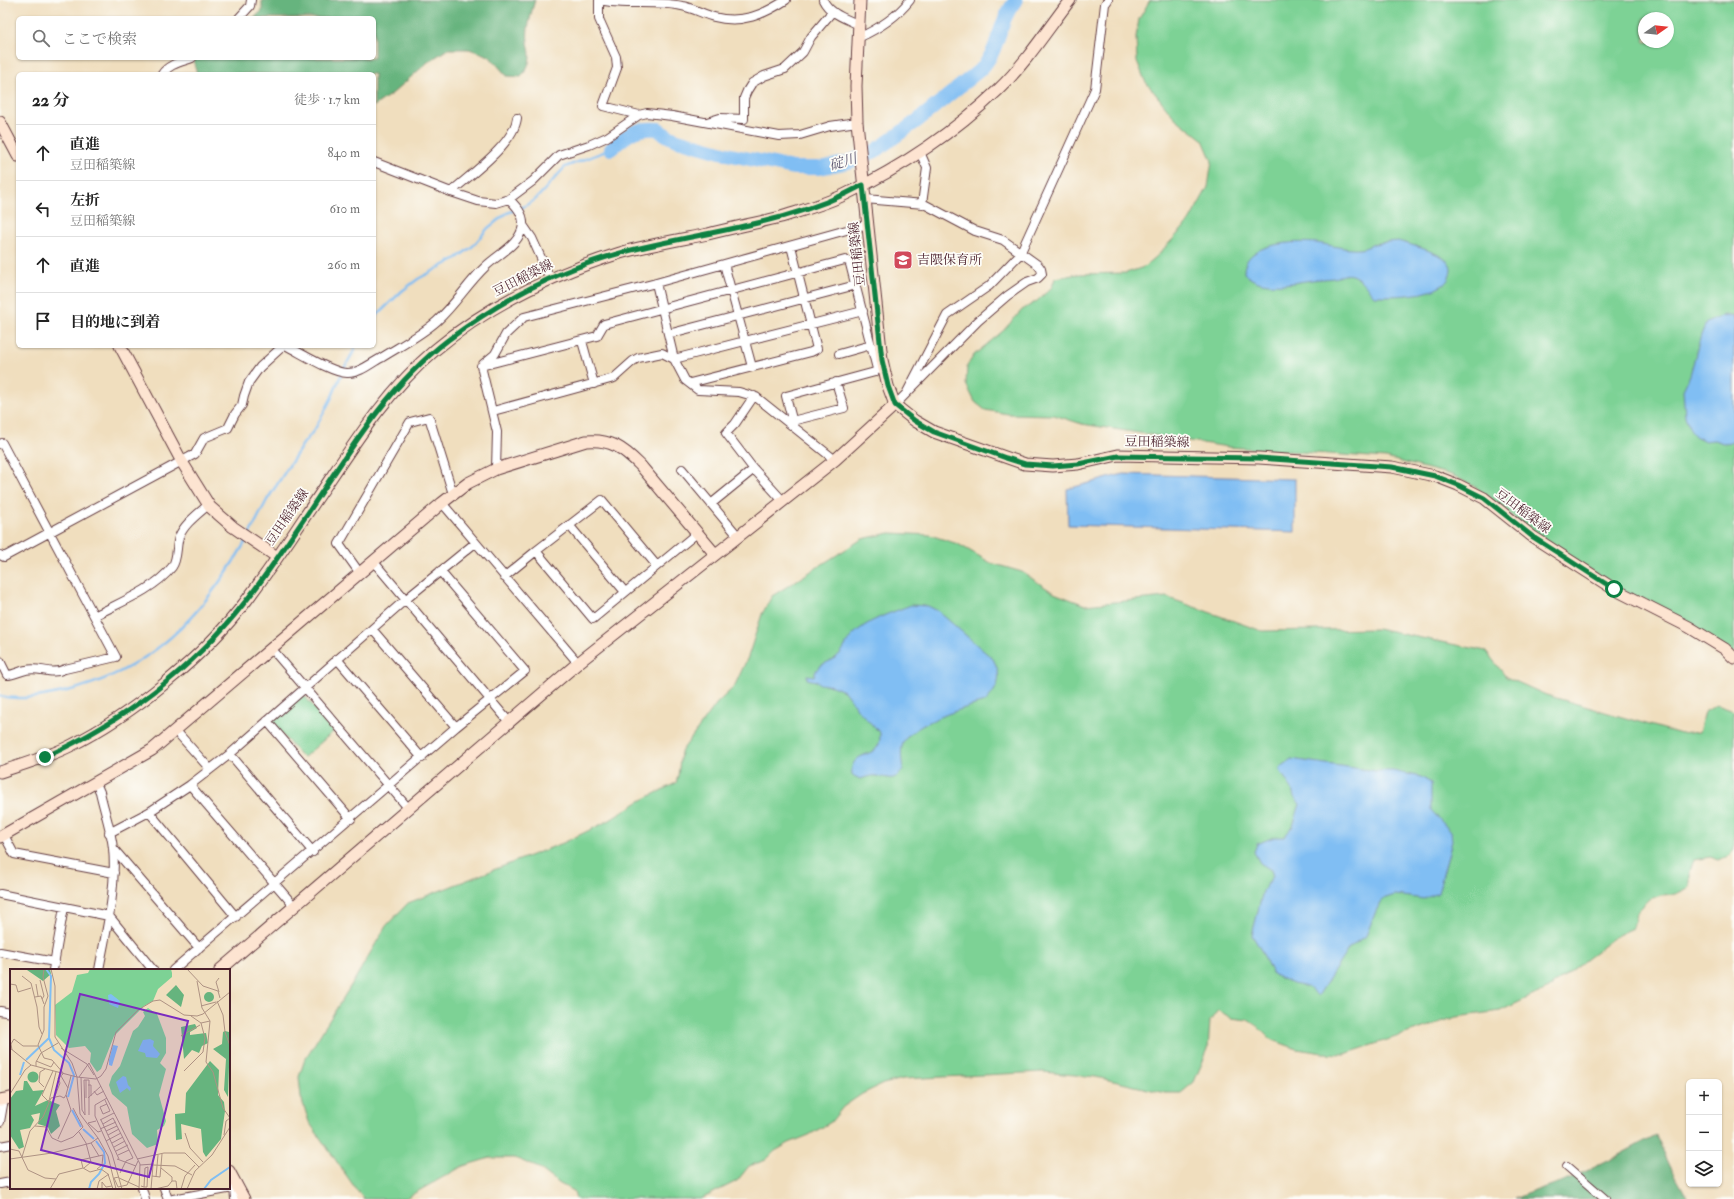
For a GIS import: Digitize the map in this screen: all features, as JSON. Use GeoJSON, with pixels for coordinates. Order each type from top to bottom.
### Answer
{"type":"FeatureCollection","features":[{"type":"Feature","properties":{"kind":"street"},"geometry":{"type":"LineString","coordinates":[[241,16],[250,6],[252,0]]}},
{"type":"Feature","properties":{"kind":"street"},"geometry":{"type":"LineString","coordinates":[[639,115],[603,106],[616,68],[616,57],[600,19],[599,0],[682,6],[715,17],[749,18],[767,12],[786,0]]}},
{"type":"Feature","properties":{"kind":"street"},"geometry":{"type":"LineString","coordinates":[[823,0],[832,12],[839,14],[859,26]]}},
{"type":"Feature","properties":{"kind":"street"},"geometry":{"type":"LineString","coordinates":[[860,0],[857,122],[863,185],[894,169],[920,152],[968,116],[998,89],[1023,63],[1070,0]]}},
{"type":"Feature","properties":{"kind":"street"},"geometry":{"type":"LineString","coordinates":[[858,38],[888,22],[910,0]]}},
{"type":"Feature","properties":{"kind":"street"},"geometry":{"type":"LineString","coordinates":[[907,392],[947,315],[988,286],[1020,254],[1095,90],[1105,4],[1108,0]]}},
{"type":"Feature","properties":{"kind":"street"},"geometry":{"type":"LineString","coordinates":[[706,122],[720,118],[744,119],[744,98],[746,91],[752,84],[764,76],[785,69],[804,52],[811,37],[832,12]]}},
{"type":"Feature","properties":{"kind":"street"},"geometry":{"type":"LineString","coordinates":[[163,72],[165,69],[172,65],[186,60]]}},
{"type":"Feature","properties":{"kind":"street"},"geometry":{"type":"LineString","coordinates":[[376,163],[478,201],[501,202],[509,199],[533,181],[559,155],[608,137],[639,115],[647,113],[672,116],[782,136],[800,135],[830,126],[857,122]]}},
{"type":"Feature","properties":{"kind":"street"},"geometry":{"type":"LineString","coordinates":[[451,192],[505,144],[516,125],[517,118]]}},
{"type":"Feature","properties":{"kind":"street"},"geometry":{"type":"LineString","coordinates":[[0,122],[16,152]]}},
{"type":"Feature","properties":{"kind":"street"},"geometry":{"type":"LineString","coordinates":[[920,152],[927,168],[922,204]]}},
{"type":"Feature","properties":{"kind":"street","name":"豆田稲築線"},"geometry":{"type":"LineString","coordinates":[[121,348],[182,462],[209,506],[233,527],[277,557],[376,412],[409,374],[434,351],[481,316],[550,278],[622,252],[781,217],[840,196],[863,185],[868,224],[880,369],[895,405],[915,421],[934,432],[1025,464],[1053,466],[1078,464],[1118,456],[1259,458],[1392,467],[1435,476],[1458,485],[1484,498],[1533,537],[1614,589],[1689,627],[1725,649],[1734,658]]}},
{"type":"Feature","properties":{"kind":"street"},"geometry":{"type":"LineString","coordinates":[[509,199],[520,211],[523,225],[532,238],[550,278]]}},
{"type":"Feature","properties":{"kind":"street"},"geometry":{"type":"LineString","coordinates":[[221,969],[510,723],[578,663],[835,460],[895,405],[990,311],[1027,282],[1042,274],[1038,265],[1020,254],[1003,240],[975,231],[922,204],[865,199]]}},
{"type":"Feature","properties":{"kind":"street"},"geometry":{"type":"LineString","coordinates":[[481,366],[495,354],[506,334],[524,317],[656,283],[868,224]]}},
{"type":"Feature","properties":{"kind":"street"},"geometry":{"type":"LineString","coordinates":[[292,348],[337,371],[347,373],[360,370],[420,334],[437,321],[485,266],[518,238],[523,225]]}},
{"type":"Feature","properties":{"kind":"street"},"geometry":{"type":"LineString","coordinates":[[690,383],[752,368],[817,349],[791,246]]}},
{"type":"Feature","properties":{"kind":"street"},"geometry":{"type":"LineString","coordinates":[[481,366],[597,336],[604,324],[845,260],[850,264],[871,345],[880,369],[875,372],[786,396],[793,424]]}},
{"type":"Feature","properties":{"kind":"street"},"geometry":{"type":"LineString","coordinates":[[724,264],[752,368]]}},
{"type":"Feature","properties":{"kind":"street"},"geometry":{"type":"LineString","coordinates":[[656,283],[674,359],[685,380],[698,390],[739,392],[754,396],[793,424],[835,460]]}},
{"type":"Feature","properties":{"kind":"street"},"geometry":{"type":"LineString","coordinates":[[668,334],[856,285]]}},
{"type":"Feature","properties":{"kind":"street"},"geometry":{"type":"LineString","coordinates":[[493,411],[614,378],[638,358],[662,353],[674,359],[863,311]]}},
{"type":"Feature","properties":{"kind":"street"},"geometry":{"type":"LineString","coordinates":[[582,341],[594,384]]}},
{"type":"Feature","properties":{"kind":"street"},"geometry":{"type":"LineString","coordinates":[[839,354],[871,345]]}},
{"type":"Feature","properties":{"kind":"street"},"geometry":{"type":"LineString","coordinates":[[0,555],[4,557],[195,454],[204,438],[228,428],[235,414],[242,405],[249,382],[260,368],[281,348]]}},
{"type":"Feature","properties":{"kind":"street"},"geometry":{"type":"LineString","coordinates":[[481,366],[497,432],[496,469]]}},
{"type":"Feature","properties":{"kind":"street"},"geometry":{"type":"LineString","coordinates":[[793,424],[844,408],[836,382]]}},
{"type":"Feature","properties":{"kind":"street"},"geometry":{"type":"LineString","coordinates":[[754,396],[735,424],[726,433],[754,469],[783,501]]}},
{"type":"Feature","properties":{"kind":"street"},"geometry":{"type":"LineString","coordinates":[[360,572],[339,544],[410,422],[429,417],[453,494]]}},
{"type":"Feature","properties":{"kind":"street"},"geometry":{"type":"LineString","coordinates":[[114,872],[14,854],[2,836],[152,750],[176,731],[372,561],[468,483],[496,469],[586,441],[598,440],[609,442],[629,454],[640,464],[715,554]]}},
{"type":"Feature","properties":{"kind":"street"},"geometry":{"type":"LineString","coordinates":[[0,444],[2,443],[116,657],[58,672],[26,669],[12,675],[8,675],[4,672],[0,662]]}},
{"type":"Feature","properties":{"kind":"street"},"geometry":{"type":"LineString","coordinates":[[682,469],[738,536]]}},
{"type":"Feature","properties":{"kind":"street"},"geometry":{"type":"LineString","coordinates":[[711,504],[754,469]]}},
{"type":"Feature","properties":{"kind":"street"},"geometry":{"type":"LineString","coordinates":[[504,577],[602,500],[657,566]]}},
{"type":"Feature","properties":{"kind":"street"},"geometry":{"type":"LineString","coordinates":[[442,503],[578,663]]}},
{"type":"Feature","properties":{"kind":"street"},"geometry":{"type":"LineString","coordinates":[[94,616],[154,584],[164,576],[174,566],[179,537],[184,528],[209,506]]}},
{"type":"Feature","properties":{"kind":"street"},"geometry":{"type":"LineString","coordinates":[[570,525],[625,592]]}},
{"type":"Feature","properties":{"kind":"street"},"geometry":{"type":"LineString","coordinates":[[536,551],[592,619],[697,533]]}},
{"type":"Feature","properties":{"kind":"street"},"geometry":{"type":"LineString","coordinates":[[109,833],[149,812],[190,785],[230,754],[337,659],[475,543]]}},
{"type":"Feature","properties":{"kind":"street"},"geometry":{"type":"LineString","coordinates":[[0,772],[45,757],[72,745],[118,718],[162,685],[201,651],[245,602],[277,557]]}},
{"type":"Feature","properties":{"kind":"street"},"geometry":{"type":"LineString","coordinates":[[372,561],[510,723]]}},
{"type":"Feature","properties":{"kind":"street"},"geometry":{"type":"LineString","coordinates":[[174,969],[313,852],[456,727],[525,671],[440,571]]}},
{"type":"Feature","properties":{"kind":"street"},"geometry":{"type":"LineString","coordinates":[[372,629],[456,727]]}},
{"type":"Feature","properties":{"kind":"street"},"geometry":{"type":"LineString","coordinates":[[271,648],[409,809]]}},
{"type":"Feature","properties":{"kind":"street"},"geometry":{"type":"LineString","coordinates":[[337,659],[422,758]]}},
{"type":"Feature","properties":{"kind":"street"},"geometry":{"type":"LineString","coordinates":[[267,721],[351,819]]}},
{"type":"Feature","properties":{"kind":"street"},"geometry":{"type":"LineString","coordinates":[[176,731],[210,769]]}},
{"type":"Feature","properties":{"kind":"street"},"geometry":{"type":"LineString","coordinates":[[230,754],[313,852]]}},
{"type":"Feature","properties":{"kind":"street"},"geometry":{"type":"LineString","coordinates":[[96,783],[100,792],[113,848],[114,872],[109,916],[99,969]]}},
{"type":"Feature","properties":{"kind":"street"},"geometry":{"type":"LineString","coordinates":[[190,785],[295,907]]}},
{"type":"Feature","properties":{"kind":"street"},"geometry":{"type":"LineString","coordinates":[[149,812],[236,917]]}},
{"type":"Feature","properties":{"kind":"street"},"geometry":{"type":"LineString","coordinates":[[113,848],[199,948]]}},
{"type":"Feature","properties":{"kind":"street"},"geometry":{"type":"LineString","coordinates":[[0,894],[109,916],[152,969]]}},
{"type":"Feature","properties":{"kind":"street"},"geometry":{"type":"LineString","coordinates":[[0,952],[54,966],[64,908]]}},
{"type":"Feature","properties":{"kind":"street"},"geometry":{"type":"LineString","coordinates":[[0,1011],[10,1013]]}},
{"type":"Feature","properties":{"kind":"street"},"geometry":{"type":"LineString","coordinates":[[0,1122],[5,1099]]}},
{"type":"Feature","properties":{"kind":"street"},"geometry":{"type":"LineString","coordinates":[[0,1142],[0,1149]]}},
{"type":"Feature","properties":{"kind":"street"},"geometry":{"type":"LineString","coordinates":[[0,1146],[10,1144]]}},
{"type":"Feature","properties":{"kind":"street"},"geometry":{"type":"LineString","coordinates":[[1567,1166],[1605,1199]]}},
{"type":"Feature","properties":{"kind":"street"},"geometry":{"type":"LineString","coordinates":[[230,1173],[236,1188],[244,1199]]}},
{"type":"Feature","properties":{"kind":"street"},"geometry":{"type":"LineString","coordinates":[[0,1184],[10,1182]]}},
{"type":"Feature","properties":{"kind":"street"},"geometry":{"type":"LineString","coordinates":[[173,1199],[213,1195],[236,1188]]}},
{"type":"Feature","properties":{"kind":"street"},"geometry":{"type":"LineString","coordinates":[[235,1199],[236,1188]]}},
{"type":"Feature","properties":{"kind":"street"},"geometry":{"type":"LineString","coordinates":[[142,1189],[145,1199]]}},
{"type":"Feature","properties":{"kind":"street"},"geometry":{"type":"LineString","coordinates":[[164,1189],[168,1199]]}},
{"type":"Feature","properties":{"kind":"green space"},"geometry":{"type":"Polygon","coordinates":[[[262,0],[535,0],[528,28],[530,58],[529,63],[521,77],[507,76],[489,56],[469,49],[448,49],[428,62],[393,93],[376,105],[376,72],[196,72],[193,60],[376,60],[376,16],[256,16],[262,11],[262,0]]]}},
{"type":"Feature","properties":{"kind":"green space"},"geometry":{"type":"Polygon","coordinates":[[[1150,0],[1734,0],[1734,653],[1612,584],[1532,533],[1498,504],[1475,487],[1452,475],[1386,458],[1228,447],[1082,424],[1054,415],[1008,414],[985,410],[975,402],[966,384],[967,366],[974,355],[1003,331],[1022,310],[1037,301],[1052,287],[1055,278],[1079,274],[1126,273],[1144,267],[1156,257],[1188,223],[1208,187],[1212,161],[1203,140],[1175,118],[1145,81],[1137,61],[1136,37],[1139,19],[1150,0]]]}},
{"type":"Feature","properties":{"kind":"green space"},"geometry":{"type":"Polygon","coordinates":[[[890,533],[930,535],[958,544],[991,563],[1022,572],[1054,593],[1085,605],[1166,597],[1262,631],[1377,629],[1486,651],[1506,677],[1546,695],[1681,734],[1699,732],[1704,712],[1717,705],[1734,711],[1734,850],[1730,855],[1719,860],[1710,857],[1694,860],[1690,870],[1690,887],[1676,894],[1661,895],[1650,899],[1636,913],[1633,928],[1616,936],[1549,988],[1500,1011],[1456,1017],[1345,1054],[1323,1053],[1297,1049],[1270,1039],[1257,1026],[1248,1020],[1231,1018],[1218,1010],[1210,1021],[1208,1049],[1194,1082],[1181,1093],[1165,1093],[1096,1077],[1043,1072],[903,1079],[883,1084],[862,1094],[843,1107],[831,1122],[809,1135],[789,1143],[775,1151],[766,1160],[749,1166],[737,1181],[701,1199],[576,1199],[574,1191],[560,1184],[539,1168],[515,1158],[490,1158],[463,1166],[404,1199],[364,1199],[309,1122],[301,1097],[299,1077],[305,1059],[386,926],[408,903],[563,843],[610,820],[640,801],[676,783],[681,752],[717,703],[734,687],[748,657],[762,614],[772,596],[862,539],[890,533]]]}},
{"type":"Feature","properties":{"kind":"green space"},"geometry":{"type":"Polygon","coordinates":[[[303,694],[334,731],[303,758],[271,722],[303,694]]]}},
{"type":"Feature","properties":{"kind":"green space"},"geometry":{"type":"Polygon","coordinates":[[[1656,1135],[1670,1166],[1688,1199],[1514,1199],[1585,1172],[1656,1135]]]}},
{"type":"Feature","properties":{"kind":"water"},"geometry":{"type":"Polygon","coordinates":[[[1398,241],[1425,249],[1445,259],[1450,264],[1451,269],[1450,275],[1446,282],[1430,291],[1420,293],[1398,296],[1374,296],[1360,280],[1351,275],[1285,284],[1267,284],[1251,279],[1244,273],[1246,263],[1252,255],[1261,249],[1284,243],[1308,242],[1349,249],[1359,249],[1377,243],[1398,241]]]}},
{"type":"Feature","properties":{"kind":"water"},"geometry":{"type":"Polygon","coordinates":[[[1724,315],[1734,317],[1734,442],[1723,443],[1714,440],[1705,441],[1695,436],[1690,430],[1685,416],[1683,390],[1690,375],[1701,335],[1706,323],[1724,315]]]}},
{"type":"Feature","properties":{"kind":"water"},"geometry":{"type":"Polygon","coordinates":[[[1123,474],[1295,479],[1295,532],[1068,525],[1067,489],[1123,474]]]}},
{"type":"Feature","properties":{"kind":"water"},"geometry":{"type":"Polygon","coordinates":[[[911,605],[928,606],[938,611],[993,659],[998,671],[998,682],[994,691],[985,702],[940,717],[927,723],[908,736],[903,743],[903,770],[896,777],[891,778],[872,776],[860,779],[852,775],[854,762],[878,746],[880,733],[858,710],[844,691],[807,679],[807,675],[814,676],[819,667],[837,657],[851,637],[864,626],[911,605]]]}},
{"type":"Feature","properties":{"kind":"water"},"geometry":{"type":"Polygon","coordinates":[[[1291,759],[1376,771],[1393,771],[1421,777],[1431,783],[1431,810],[1451,832],[1452,841],[1438,893],[1424,899],[1395,895],[1383,899],[1376,911],[1366,936],[1349,948],[1318,996],[1308,987],[1293,984],[1272,974],[1252,935],[1263,891],[1273,876],[1271,870],[1260,863],[1254,852],[1257,844],[1274,837],[1284,837],[1293,826],[1300,804],[1294,797],[1292,789],[1279,769],[1291,759]]]}},
{"type":"Feature","properties":{"kind":"waterway","name":"碇川"},"geometry":{"type":"LineString","coordinates":[[611,149],[622,139],[638,130],[659,129],[661,132],[674,139],[731,155],[793,168],[820,168],[849,162],[875,151],[917,121],[981,69],[992,53],[1005,18],[1016,0]]}},
{"type":"Feature","properties":{"kind":"waterway"},"geometry":{"type":"LineString","coordinates":[[376,316],[402,291],[418,279],[457,258],[473,246],[488,228],[507,213],[523,207],[536,199],[565,167],[611,149]]}},
{"type":"Feature","properties":{"kind":"waterway"},"geometry":{"type":"LineString","coordinates":[[343,370],[355,348]]}},
{"type":"Feature","properties":{"kind":"waterway"},"geometry":{"type":"LineString","coordinates":[[249,535],[267,500],[303,444],[315,429],[331,399],[341,375]]}},
{"type":"Feature","properties":{"kind":"waterway"},"geometry":{"type":"LineString","coordinates":[[0,696],[24,698],[63,692],[94,683],[123,671],[148,655],[171,637],[192,616],[211,593],[246,541]]}},
{"type":"Feature","properties":{"kind":"place","name":"吉隈保育所"},"geometry":{"type":"Point","coordinates":[903,260]}},
{"type":"Feature","properties":{"kind":"route"},"geometry":{"type":"LineString","coordinates":[[45,757],[72,745],[118,718],[162,685],[201,651],[245,602],[376,412],[409,374],[434,351],[481,316],[550,278],[587,264],[622,252],[781,217],[846,194],[863,185],[882,360],[888,386],[895,405],[915,421],[934,432],[1025,464],[1053,466],[1078,464],[1118,456],[1259,458],[1392,467],[1435,476],[1458,485],[1484,498],[1533,537],[1614,589]]}}]}
